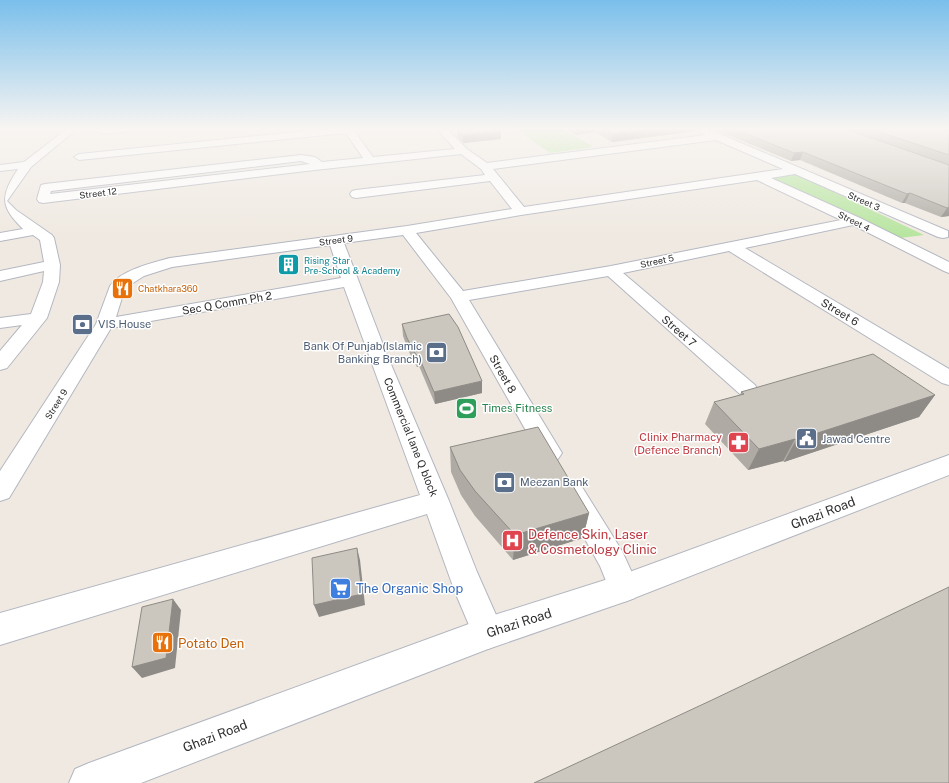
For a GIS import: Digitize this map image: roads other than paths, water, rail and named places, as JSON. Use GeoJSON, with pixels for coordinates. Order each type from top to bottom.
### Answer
{"type":"FeatureCollection","features":[{"type":"Feature","properties":{"kind":"main road","name":"Ghazi Road"},"geometry":{"type":"LineString","coordinates":[[89,783],[488,633],[624,588],[949,465]]}},
{"type":"Feature","properties":{"kind":"street"},"geometry":{"type":"LineString","coordinates":[[0,168],[26,165]]}},
{"type":"Feature","properties":{"kind":"street"},"geometry":{"type":"LineString","coordinates":[[0,364],[38,318],[51,282],[52,265],[47,238],[38,230],[20,220],[1,201],[26,165]]}},
{"type":"Feature","properties":{"kind":"street"},"geometry":{"type":"LineString","coordinates":[[43,199],[45,188],[247,165]]}},
{"type":"Feature","properties":{"kind":"street"},"geometry":{"type":"LineString","coordinates":[[318,165],[320,166],[332,165]]}},
{"type":"Feature","properties":{"kind":"street"},"geometry":{"type":"LineString","coordinates":[[482,165],[494,177],[521,211]]}},
{"type":"Feature","properties":{"kind":"street"},"geometry":{"type":"LineString","coordinates":[[485,167],[504,165]]}},
{"type":"Feature","properties":{"kind":"street","name":"Street 3"},"geometry":{"type":"LineString","coordinates":[[779,165],[946,234]]}},
{"type":"Feature","properties":{"kind":"street","name":"Street 9"},"geometry":{"type":"LineString","coordinates":[[0,491],[31,444],[105,324],[118,286],[138,274],[170,263],[407,230],[521,211],[794,171]]}},
{"type":"Feature","properties":{"kind":"street","name":"Street 4"},"geometry":{"type":"LineString","coordinates":[[758,176],[855,221],[949,268]]}},
{"type":"Feature","properties":{"kind":"street"},"geometry":{"type":"LineString","coordinates":[[356,194],[494,177]]}},
{"type":"Feature","properties":{"kind":"street","name":"Street 5"},"geometry":{"type":"LineString","coordinates":[[459,297],[611,271],[855,221]]}},
{"type":"Feature","properties":{"kind":"street"},"geometry":{"type":"LineString","coordinates":[[0,237],[38,230]]}},
{"type":"Feature","properties":{"kind":"street","name":"Street 8"},"geometry":{"type":"LineString","coordinates":[[407,230],[459,297],[612,560],[624,588]]}},
{"type":"Feature","properties":{"kind":"street"},"geometry":{"type":"LineString","coordinates":[[904,246],[946,234]]}},
{"type":"Feature","properties":{"kind":"street","name":"Commercial lane Q block"},"geometry":{"type":"LineString","coordinates":[[336,240],[349,281],[436,501],[469,591],[488,633]]}},
{"type":"Feature","properties":{"kind":"street","name":"Street 6"},"geometry":{"type":"LineString","coordinates":[[731,246],[949,378]]}},
{"type":"Feature","properties":{"kind":"street"},"geometry":{"type":"LineString","coordinates":[[0,276],[52,265]]}},
{"type":"Feature","properties":{"kind":"street","name":"Street 7"},"geometry":{"type":"LineString","coordinates":[[611,271],[748,390]]}},
{"type":"Feature","properties":{"kind":"street","name":"Sec Q Comm Ph 2"},"geometry":{"type":"LineString","coordinates":[[105,324],[349,281]]}},
{"type":"Feature","properties":{"kind":"street"},"geometry":{"type":"LineString","coordinates":[[0,323],[38,318]]}},
{"type":"Feature","properties":{"kind":"street"},"geometry":{"type":"LineString","coordinates":[[0,629],[436,501]]}},
{"type":"Feature","properties":{"kind":"place","name":"Rising Star Pre-School & Academy"},"geometry":{"type":"Point","coordinates":[289,265]}},
{"type":"Feature","properties":{"kind":"place","name":"Chatkhara360"},"geometry":{"type":"Point","coordinates":[122,288]}},
{"type":"Feature","properties":{"kind":"place","name":"VIS House"},"geometry":{"type":"Point","coordinates":[83,324]}},
{"type":"Feature","properties":{"kind":"place","name":"Bank Of Punjab(Islamic Banking Branch)"},"geometry":{"type":"Point","coordinates":[437,352]}},
{"type":"Feature","properties":{"kind":"place","name":"Times Fitness"},"geometry":{"type":"Point","coordinates":[466,408]}},
{"type":"Feature","properties":{"kind":"place","name":"Jawad Centre"},"geometry":{"type":"Point","coordinates":[806,439]}},
{"type":"Feature","properties":{"kind":"place","name":"Clinix Pharmacy (Defence Branch)"},"geometry":{"type":"Point","coordinates":[738,443]}},
{"type":"Feature","properties":{"kind":"place","name":"Meezan Bank"},"geometry":{"type":"Point","coordinates":[504,482]}},
{"type":"Feature","properties":{"kind":"place","name":"Defence Skin, Laser & Cosmetology Clinic"},"geometry":{"type":"Point","coordinates":[512,541]}},
{"type":"Feature","properties":{"kind":"place","name":"The Organic Shop"},"geometry":{"type":"Point","coordinates":[340,588]}},
{"type":"Feature","properties":{"kind":"place","name":"Potato Den"},"geometry":{"type":"Point","coordinates":[163,643]}}]}
